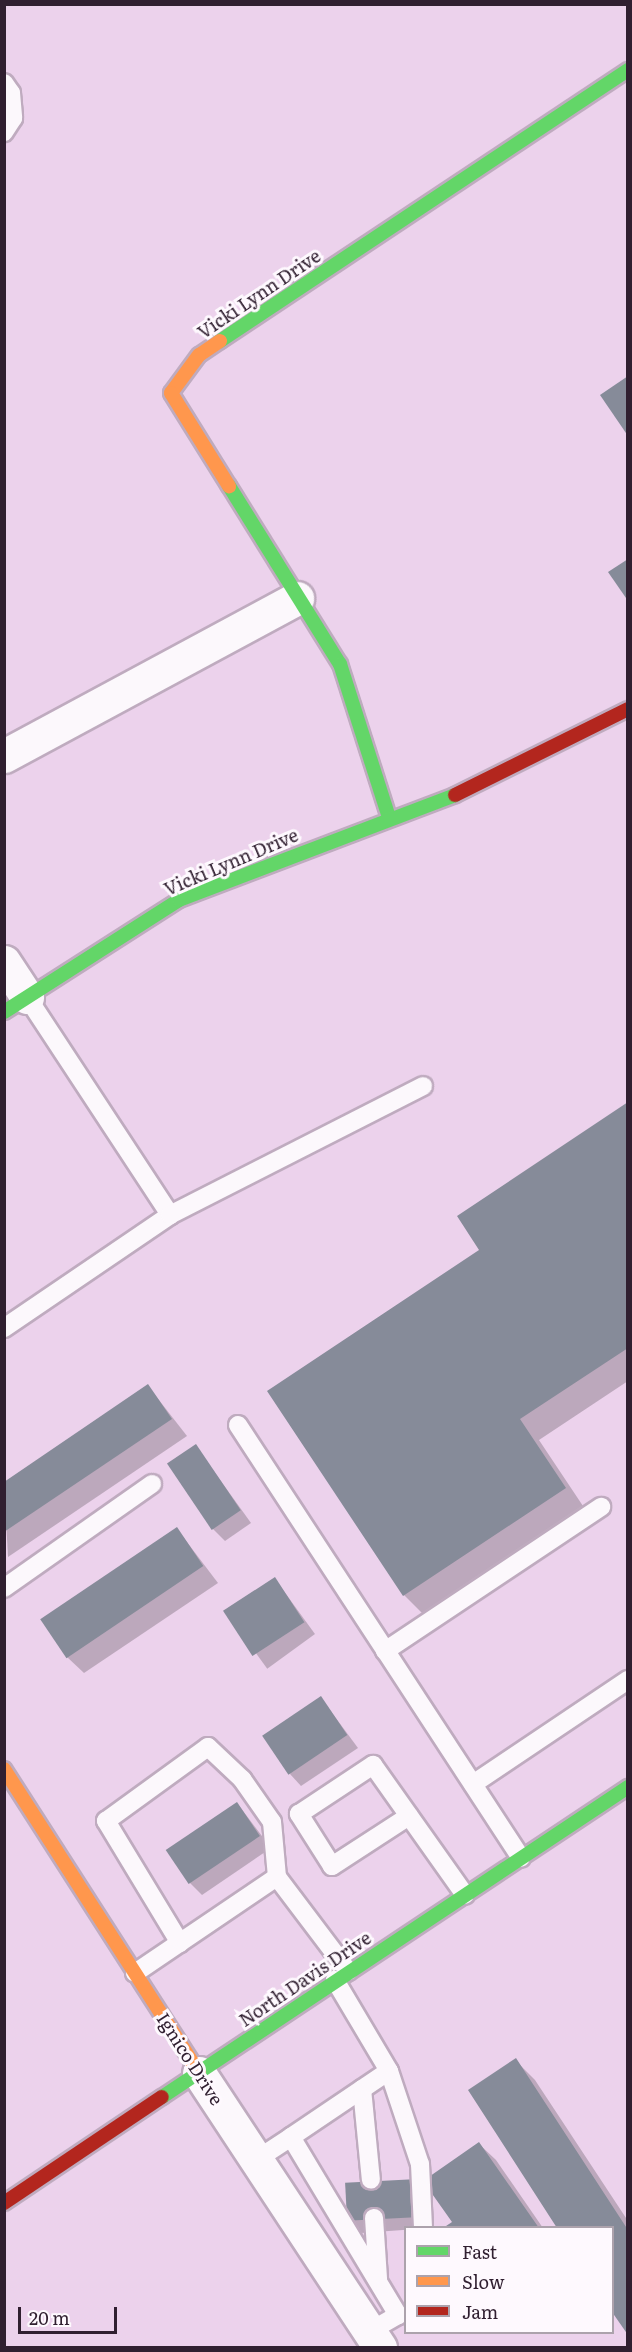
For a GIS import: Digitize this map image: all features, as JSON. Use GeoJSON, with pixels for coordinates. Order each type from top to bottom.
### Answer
{"type":"FeatureCollection","features":[{"type":"Feature","properties":{"kind":"street","name":"Vicki Lynn Drive"},"geometry":{"type":"LineString","coordinates":[[388,818],[340,664],[171,393],[199,355],[627,70]]}},
{"type":"Feature","properties":{"kind":"street"},"geometry":{"type":"LineString","coordinates":[[4,756],[297,598]]}},
{"type":"Feature","properties":{"kind":"street","name":"Vicki Lynn Drive"},"geometry":{"type":"LineString","coordinates":[[16,1004],[179,900],[388,818],[491,782],[627,710]]}},
{"type":"Feature","properties":{"kind":"street"},"geometry":{"type":"LineString","coordinates":[[4,962],[16,1004]]}},
{"type":"Feature","properties":{"kind":"street","name":"Ignico Drive"},"geometry":{"type":"LineString","coordinates":[[4,1769],[199,2073],[374,2339]]}},
{"type":"Feature","properties":{"kind":"street","name":"North Davis Drive"},"geometry":{"type":"LineString","coordinates":[[4,2204],[342,1975],[627,1787]]}},
{"type":"Feature","properties":{"kind":"lane"},"geometry":{"type":"LineString","coordinates":[[4,82],[11,93],[13,118],[4,132]]}},
{"type":"Feature","properties":{"kind":"lane"},"geometry":{"type":"LineString","coordinates":[[16,1004],[170,1215]]}},
{"type":"Feature","properties":{"kind":"lane"},"geometry":{"type":"LineString","coordinates":[[4,1328],[170,1215],[423,1086]]}},
{"type":"Feature","properties":{"kind":"lane"},"geometry":{"type":"LineString","coordinates":[[238,1425],[521,1858]]}},
{"type":"Feature","properties":{"kind":"lane"},"geometry":{"type":"LineString","coordinates":[[4,1588],[152,1484]]}},
{"type":"Feature","properties":{"kind":"lane"},"geometry":{"type":"LineString","coordinates":[[385,1651],[601,1507]]}},
{"type":"Feature","properties":{"kind":"lane"},"geometry":{"type":"LineString","coordinates":[[473,1784],[627,1680]]}},
{"type":"Feature","properties":{"kind":"lane"},"geometry":{"type":"LineString","coordinates":[[180,1943],[106,1821],[208,1747],[242,1779],[272,1822],[277,1877],[342,1975],[389,2071],[420,2164],[423,2226]]}},
{"type":"Feature","properties":{"kind":"lane"},"geometry":{"type":"LineString","coordinates":[[409,1816],[332,1866],[299,1814],[373,1765],[465,1895]]}},
{"type":"Feature","properties":{"kind":"lane"},"geometry":{"type":"LineString","coordinates":[[135,1973],[277,1877]]}},
{"type":"Feature","properties":{"kind":"lane"},"geometry":{"type":"LineString","coordinates":[[256,2160],[389,2071]]}},
{"type":"Feature","properties":{"kind":"lane"},"geometry":{"type":"LineString","coordinates":[[362,2089],[370,2180]]}},
{"type":"Feature","properties":{"kind":"lane"},"geometry":{"type":"LineString","coordinates":[[291,2137],[379,2284],[402,2313],[374,2339]]}},
{"type":"Feature","properties":{"kind":"lane"},"geometry":{"type":"LineString","coordinates":[[374,2218],[379,2284]]}},
{"type":"Feature","properties":{"kind":"building"},"geometry":{"type":"Polygon","coordinates":[[[628,376],[628,436],[600,395],[628,376]]]}},
{"type":"Feature","properties":{"kind":"building"},"geometry":{"type":"Polygon","coordinates":[[[628,559],[628,597],[626,598],[608,572],[628,559]]]}},
{"type":"Feature","properties":{"kind":"building"},"geometry":{"type":"Polygon","coordinates":[[[628,1102],[628,1348],[520,1419],[566,1488],[403,1596],[267,1391],[479,1250],[457,1216],[628,1102]]]}},
{"type":"Feature","properties":{"kind":"building"},"geometry":{"type":"Polygon","coordinates":[[[148,1384],[172,1419],[4,1532],[4,1482],[148,1384]]]}},
{"type":"Feature","properties":{"kind":"building"},"geometry":{"type":"Polygon","coordinates":[[[196,1444],[241,1510],[212,1530],[167,1464],[196,1444]]]}},
{"type":"Feature","properties":{"kind":"building"},"geometry":{"type":"Polygon","coordinates":[[[177,1527],[203,1566],[66,1658],[40,1619],[177,1527]]]}},
{"type":"Feature","properties":{"kind":"building"},"geometry":{"type":"Polygon","coordinates":[[[275,1577],[304,1622],[252,1656],[223,1611],[275,1577]]]}},
{"type":"Feature","properties":{"kind":"building"},"geometry":{"type":"Polygon","coordinates":[[[321,1696],[347,1735],[288,1775],[262,1736],[321,1696]]]}},
{"type":"Feature","properties":{"kind":"building"},"geometry":{"type":"Polygon","coordinates":[[[237,1802],[260,1836],[189,1884],[166,1850],[237,1802]]]}},
{"type":"Feature","properties":{"kind":"building"},"geometry":{"type":"Polygon","coordinates":[[[516,2058],[628,2230],[628,2335],[614,2315],[614,2226],[556,2226],[468,2090],[516,2058]]]}},
{"type":"Feature","properties":{"kind":"building"},"geometry":{"type":"Polygon","coordinates":[[[479,2142],[538,2226],[446,2226],[452,2222],[423,2181],[479,2142]]]}},
{"type":"Feature","properties":{"kind":"building"},"geometry":{"type":"Polygon","coordinates":[[[418,2179],[420,2217],[347,2221],[345,2183],[418,2179]]]}},
{"type":"Feature","properties":{"kind":"traffic: fast"},"geometry":{"type":"LineString","coordinates":[[220,341],[628,70]]}},
{"type":"Feature","properties":{"kind":"traffic: fast"},"geometry":{"type":"LineString","coordinates":[[229,486],[340,664],[389,818]]}},
{"type":"Feature","properties":{"kind":"traffic: fast"},"geometry":{"type":"LineString","coordinates":[[4,1012],[179,900],[455,795]]}},
{"type":"Feature","properties":{"kind":"traffic: fast"},"geometry":{"type":"LineString","coordinates":[[162,2097],[628,1787]]}},
{"type":"Feature","properties":{"kind":"traffic: slow"},"geometry":{"type":"LineString","coordinates":[[220,341],[199,355],[171,393],[229,486]]}},
{"type":"Feature","properties":{"kind":"traffic: slow"},"geometry":{"type":"LineString","coordinates":[[4,1769],[199,2073]]}},
{"type":"Feature","properties":{"kind":"traffic: jam"},"geometry":{"type":"LineString","coordinates":[[455,795],[628,709]]}},
{"type":"Feature","properties":{"kind":"traffic: jam"},"geometry":{"type":"LineString","coordinates":[[4,2203],[162,2097]]}}]}
